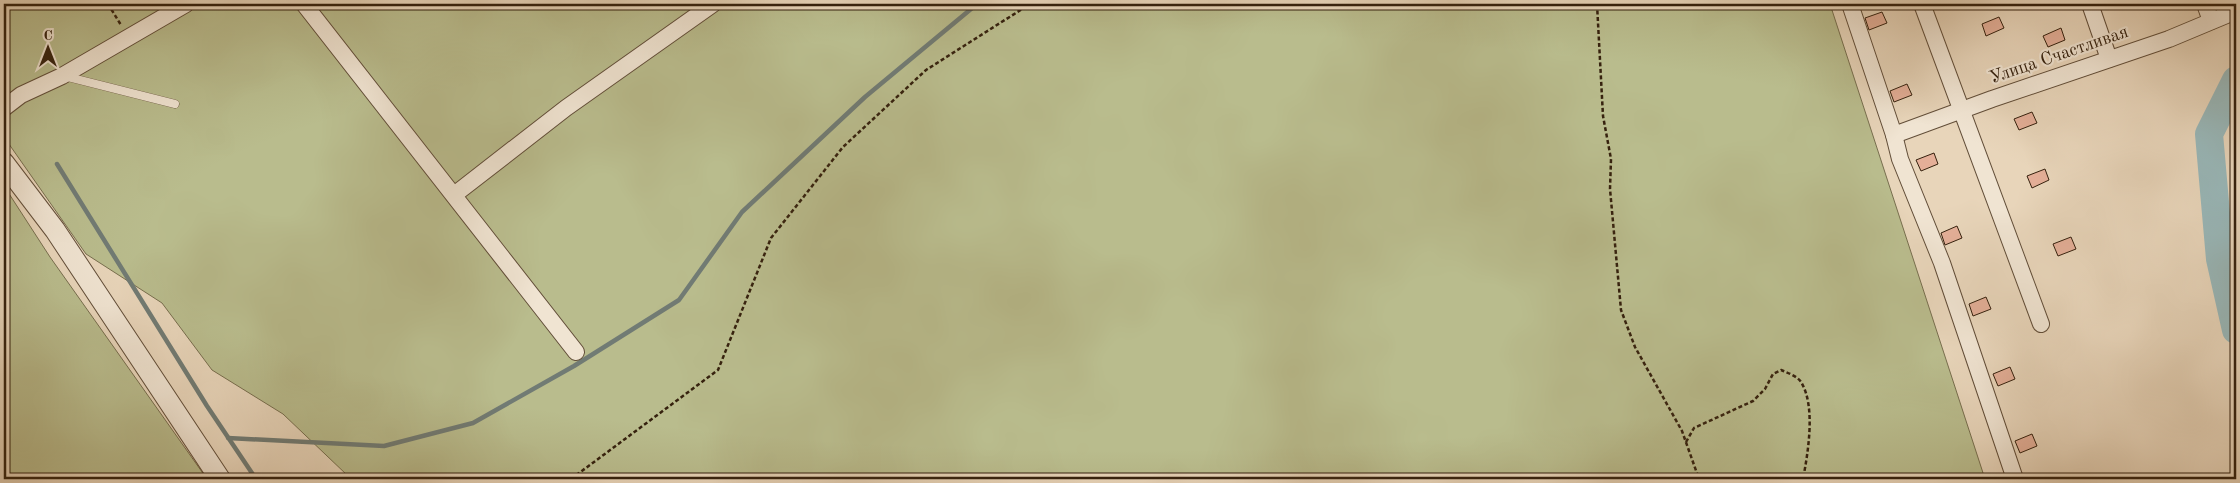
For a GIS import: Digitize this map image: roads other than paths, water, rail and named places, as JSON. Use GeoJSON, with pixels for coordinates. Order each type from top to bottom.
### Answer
{"type":"FeatureCollection","features":[{"type":"Feature","properties":{"kind":"street"},"geometry":{"type":"LineString","coordinates":[[4,108],[21,95],[62,76],[186,4]]}},
{"type":"Feature","properties":{"kind":"street"},"geometry":{"type":"LineString","coordinates":[[304,4],[576,352]]}},
{"type":"Feature","properties":{"kind":"street"},"geometry":{"type":"LineString","coordinates":[[454,195],[566,108],[713,4]]}},
{"type":"Feature","properties":{"kind":"street"},"geometry":{"type":"LineString","coordinates":[[1850,4],[1894,135],[1900,159],[1942,263],[2015,479]]}},
{"type":"Feature","properties":{"kind":"street"},"geometry":{"type":"LineString","coordinates":[[1922,4],[2041,324]]}},
{"type":"Feature","properties":{"kind":"street"},"geometry":{"type":"LineString","coordinates":[[2090,4],[2109,59]]}},
{"type":"Feature","properties":{"kind":"street"},"geometry":{"type":"LineString","coordinates":[[2205,4],[2211,21]]}},
{"type":"Feature","properties":{"kind":"street","name":"Улица Счастливая"},"geometry":{"type":"LineString","coordinates":[[1894,135],[1960,110],[2169,39],[2236,11]]}},
{"type":"Feature","properties":{"kind":"street"},"geometry":{"type":"LineString","coordinates":[[4,163],[55,230],[220,479]]}},
{"type":"Feature","properties":{"kind":"lane"},"geometry":{"type":"LineString","coordinates":[[62,76],[175,104]]}},
{"type":"Feature","properties":{"kind":"waterway"},"geometry":{"type":"LineString","coordinates":[[228,438],[384,446],[473,423],[574,366],[679,300],[742,212],[865,97],[977,4]]}},
{"type":"Feature","properties":{"kind":"waterway"},"geometry":{"type":"LineString","coordinates":[[2236,80],[2209,134],[2220,259],[2236,330]]}},
{"type":"Feature","properties":{"kind":"waterway"},"geometry":{"type":"LineString","coordinates":[[57,164],[207,406],[256,479]]}}]}
